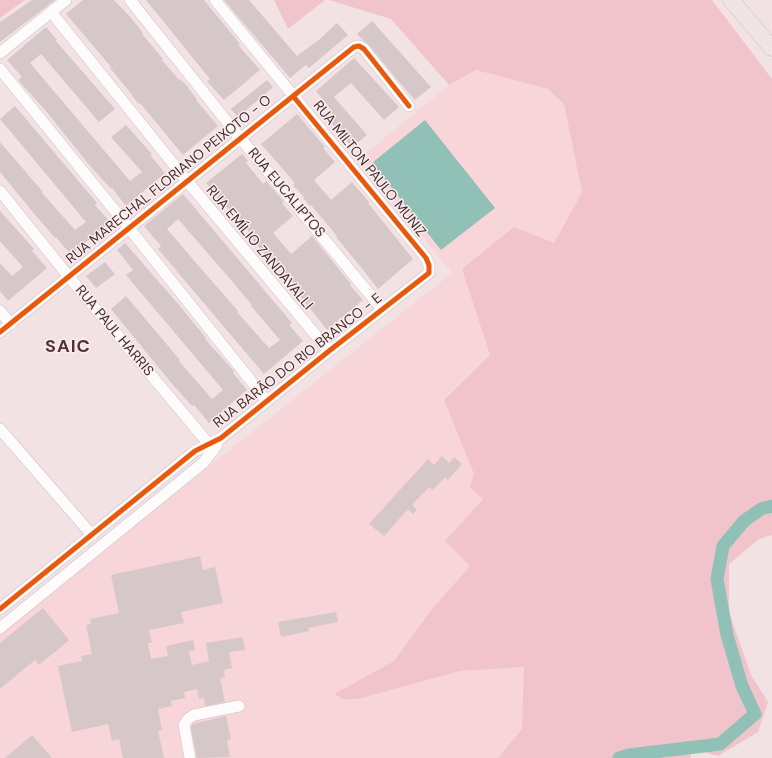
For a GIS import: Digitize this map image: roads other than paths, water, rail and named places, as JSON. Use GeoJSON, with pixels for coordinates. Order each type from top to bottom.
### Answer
{"type":"FeatureCollection","features":[{"type":"Feature","properties":{"kind":"highway"},"geometry":{"type":"LineString","coordinates":[[731,0],[772,48]]}},
{"type":"Feature","properties":{"kind":"street"},"geometry":{"type":"LineString","coordinates":[[0,53],[66,0]]}},
{"type":"Feature","properties":{"kind":"street","name":"RUA EUCALIPTOS"},"geometry":{"type":"LineString","coordinates":[[130,0],[240,138],[382,309]]}},
{"type":"Feature","properties":{"kind":"street","name":"RUA MILTON PAULO MUNIZ"},"geometry":{"type":"LineString","coordinates":[[215,0],[426,258]]}},
{"type":"Feature","properties":{"kind":"street","name":"RUA EMÍLIO ZANDAVALLI"},"geometry":{"type":"LineString","coordinates":[[51,12],[187,181],[329,351]]}},
{"type":"Feature","properties":{"kind":"street","name":"RUA MARECHAL FLORIANO PEIXOTO - O"},"geometry":{"type":"LineString","coordinates":[[0,332],[354,47],[359,46],[364,49],[409,106]]}},
{"type":"Feature","properties":{"kind":"street"},"geometry":{"type":"LineString","coordinates":[[0,69],[267,401]]}},
{"type":"Feature","properties":{"kind":"street","name":"RUA PAUL HARRIS"},"geometry":{"type":"LineString","coordinates":[[0,191],[69,277],[211,447]]}},
{"type":"Feature","properties":{"kind":"street","name":"RUA BARÃO DO RIO BRANCO - E"},"geometry":{"type":"LineString","coordinates":[[0,628],[203,463],[211,447],[221,438],[429,273],[429,265],[426,258]]}},
{"type":"Feature","properties":{"kind":"street"},"geometry":{"type":"LineString","coordinates":[[0,311],[10,324]]}},
{"type":"Feature","properties":{"kind":"street"},"geometry":{"type":"LineString","coordinates":[[0,429],[92,535]]}},
{"type":"Feature","properties":{"kind":"street","name":"RUA BARÃO DO RIO BRANCO - E"},"geometry":{"type":"LineString","coordinates":[[0,609],[195,451],[211,447]]}},
{"type":"Feature","properties":{"kind":"street"},"geometry":{"type":"LineString","coordinates":[[106,523],[115,534]]}},
{"type":"Feature","properties":{"kind":"street"},"geometry":{"type":"LineString","coordinates":[[190,758],[184,725],[188,718],[194,715],[239,706]]}},
{"type":"Feature","properties":{"kind":"waterway"},"geometry":{"type":"LineString","coordinates":[[619,758],[629,755],[720,744],[755,714],[742,686],[727,635],[717,579],[723,546],[744,521],[761,509],[772,506]]}},
{"type":"Feature","properties":{"kind":"district","name":"SAIC"},"geometry":{"type":"Point","coordinates":[68,347]}}]}
